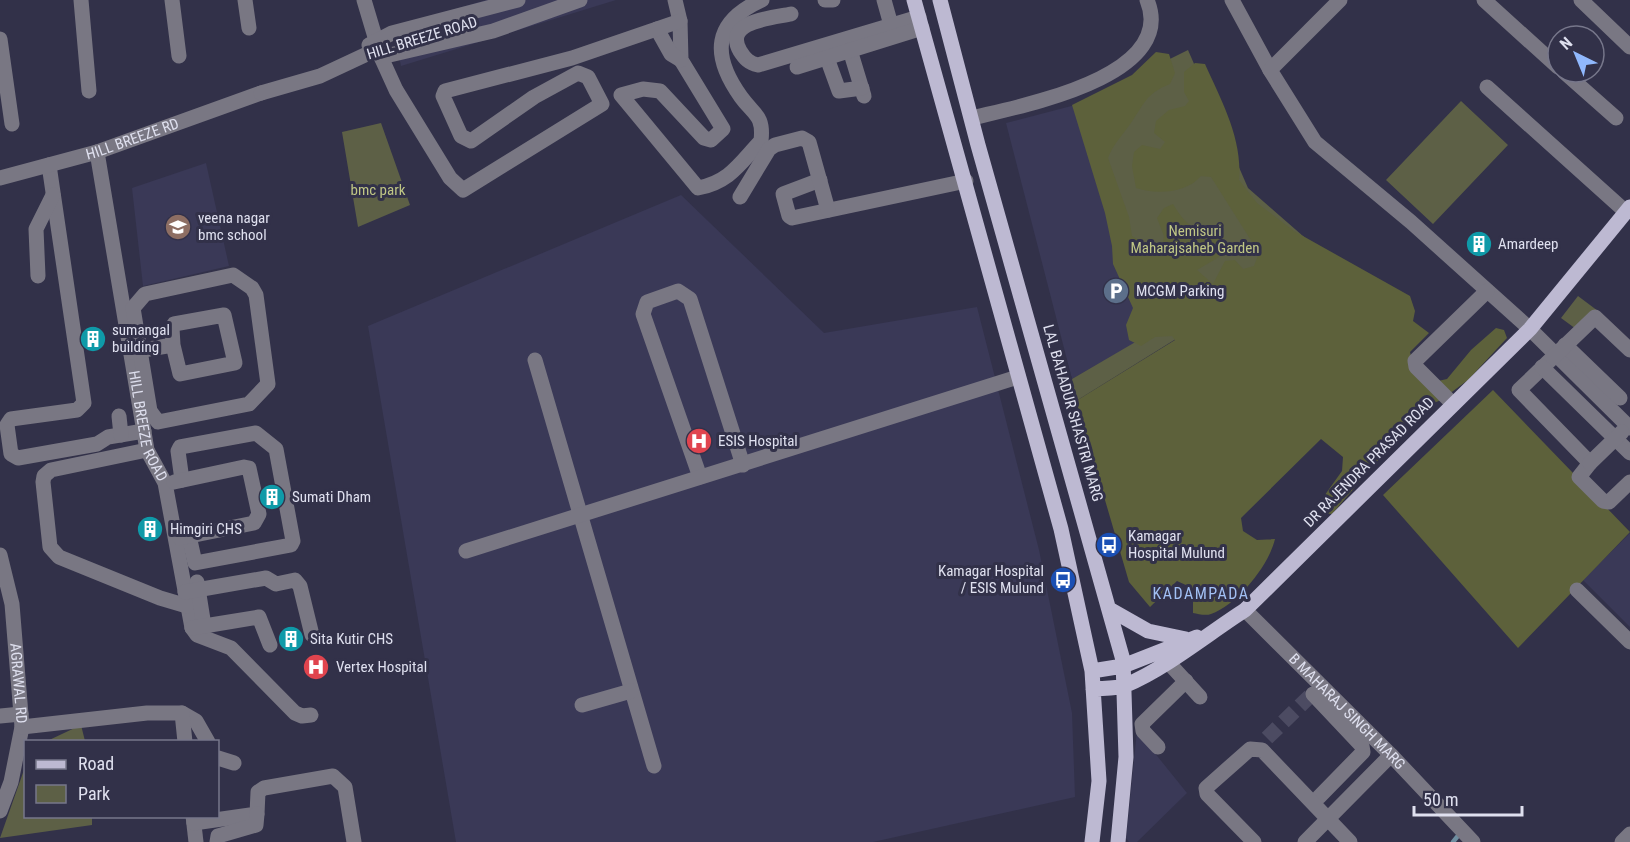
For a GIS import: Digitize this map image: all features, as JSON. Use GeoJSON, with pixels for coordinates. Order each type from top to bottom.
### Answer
{"type":"FeatureCollection","features":[{"type":"Feature","properties":{"kind":"main road"},"geometry":{"type":"LineString","coordinates":[[914,0],[1061,529],[1092,671],[1099,781],[1092,842]]}},
{"type":"Feature","properties":{"kind":"main road","name":"LAL BAHADUR SHASTRI MARG"},"geometry":{"type":"LineString","coordinates":[[940,0],[1111,610],[1124,666],[1126,757],[1118,842]]}},
{"type":"Feature","properties":{"kind":"main road","name":"DR RAJENDRA PRASAD ROAD"},"geometry":{"type":"LineString","coordinates":[[1093,689],[1125,686],[1193,646],[1206,634],[1245,610],[1530,329],[1628,210]]}},
{"type":"Feature","properties":{"kind":"main road"},"geometry":{"type":"LineString","coordinates":[[1111,610],[1148,631],[1187,639]]}},
{"type":"Feature","properties":{"kind":"main road"},"geometry":{"type":"LineString","coordinates":[[1092,671],[1124,666],[1187,639],[1206,634]]}},
{"type":"Feature","properties":{"kind":"street"},"geometry":{"type":"LineString","coordinates":[[81,0],[88,91]]}},
{"type":"Feature","properties":{"kind":"street"},"geometry":{"type":"LineString","coordinates":[[172,0],[179,56]]}},
{"type":"Feature","properties":{"kind":"street"},"geometry":{"type":"LineString","coordinates":[[245,0],[249,28]]}},
{"type":"Feature","properties":{"kind":"street"},"geometry":{"type":"LineString","coordinates":[[364,0],[396,90],[450,178],[463,190],[602,104],[621,95],[643,89],[660,91],[704,138],[711,140],[723,129],[681,60],[680,21],[675,0]]}},
{"type":"Feature","properties":{"kind":"street"},"geometry":{"type":"LineString","coordinates":[[380,48],[392,33],[518,0]]}},
{"type":"Feature","properties":{"kind":"street","name":"HILL BREEZE ROAD"},"geometry":{"type":"LineString","coordinates":[[261,93],[320,76],[380,48],[552,0]]}},
{"type":"Feature","properties":{"kind":"street"},"geometry":{"type":"LineString","coordinates":[[308,72],[357,53],[493,30],[580,0]]}},
{"type":"Feature","properties":{"kind":"street"},"geometry":{"type":"LineString","coordinates":[[621,95],[698,188],[716,185],[729,176],[761,141],[759,115],[734,87],[727,73],[721,45],[723,31],[735,14],[762,0]]}},
{"type":"Feature","properties":{"kind":"street"},"geometry":{"type":"LineString","coordinates":[[825,0],[833,0]]}},
{"type":"Feature","properties":{"kind":"street"},"geometry":{"type":"LineString","coordinates":[[884,0],[891,25]]}},
{"type":"Feature","properties":{"kind":"street"},"geometry":{"type":"LineString","coordinates":[[972,117],[1071,92],[1130,60],[1142,49],[1147,36],[1151,10],[1147,0]]}},
{"type":"Feature","properties":{"kind":"street"},"geometry":{"type":"LineString","coordinates":[[1232,0],[1270,70],[1316,142],[1530,329],[1561,350],[1620,398],[1629,426],[1590,463],[1579,477],[1605,503],[1630,482]]}},
{"type":"Feature","properties":{"kind":"street"},"geometry":{"type":"LineString","coordinates":[[1270,70],[1340,0]]}},
{"type":"Feature","properties":{"kind":"street"},"geometry":{"type":"LineString","coordinates":[[1484,0],[1546,56]]}},
{"type":"Feature","properties":{"kind":"street"},"geometry":{"type":"LineString","coordinates":[[1581,0],[1630,47]]}},
{"type":"Feature","properties":{"kind":"street"},"geometry":{"type":"LineString","coordinates":[[790,14],[742,27],[736,35],[737,45],[744,57],[758,65],[891,25],[920,22]]}},
{"type":"Feature","properties":{"kind":"street"},"geometry":{"type":"LineString","coordinates":[[578,73],[534,97],[471,141],[461,136],[443,96],[445,91],[452,88],[484,82],[572,58],[680,21]]}},
{"type":"Feature","properties":{"kind":"street"},"geometry":{"type":"LineString","coordinates":[[797,67],[850,51],[920,22]]}},
{"type":"Feature","properties":{"kind":"street"},"geometry":{"type":"LineString","coordinates":[[657,29],[670,54],[681,60]]}},
{"type":"Feature","properties":{"kind":"street"},"geometry":{"type":"LineString","coordinates":[[0,39],[12,123]]}},
{"type":"Feature","properties":{"kind":"street"},"geometry":{"type":"LineString","coordinates":[[827,58],[839,91],[863,93],[850,51]]}},
{"type":"Feature","properties":{"kind":"street"},"geometry":{"type":"LineString","coordinates":[[572,58],[578,73],[588,77],[602,104]]}},
{"type":"Feature","properties":{"kind":"street"},"geometry":{"type":"LineString","coordinates":[[1578,84],[1616,118]]}},
{"type":"Feature","properties":{"kind":"street"},"geometry":{"type":"LineString","coordinates":[[1487,87],[1628,210]]}},
{"type":"Feature","properties":{"kind":"street","name":"HILL BREEZE RD"},"geometry":{"type":"LineString","coordinates":[[0,178],[97,152],[261,93]]}},
{"type":"Feature","properties":{"kind":"street"},"geometry":{"type":"LineString","coordinates":[[676,108],[699,93]]}},
{"type":"Feature","properties":{"kind":"street"},"geometry":{"type":"LineString","coordinates":[[740,197],[770,149],[775,145],[802,138],[809,142],[828,210]]}},
{"type":"Feature","properties":{"kind":"street","name":"HILL BREEZE ROAD"},"geometry":{"type":"LineString","coordinates":[[97,152],[135,351],[147,450],[165,483],[182,537],[198,627]]}},
{"type":"Feature","properties":{"kind":"street"},"geometry":{"type":"LineString","coordinates":[[49,165],[84,403],[77,410],[11,419],[7,425],[11,454],[18,458],[97,444],[108,437],[144,431]]}},
{"type":"Feature","properties":{"kind":"street"},"geometry":{"type":"LineString","coordinates":[[820,180],[783,194],[788,214],[792,218],[966,181]]}},
{"type":"Feature","properties":{"kind":"street"},"geometry":{"type":"LineString","coordinates":[[38,276],[36,229],[53,195]]}},
{"type":"Feature","properties":{"kind":"street"},"geometry":{"type":"LineString","coordinates":[[233,275],[252,288],[256,295],[268,384],[249,404],[158,422],[150,411],[135,351],[133,308],[145,294],[233,275]]}},
{"type":"Feature","properties":{"kind":"street"},"geometry":{"type":"LineString","coordinates":[[700,477],[643,314],[647,302],[678,291],[690,299],[742,465]]}},
{"type":"Feature","properties":{"kind":"street"},"geometry":{"type":"LineString","coordinates":[[1453,404],[1416,367],[1415,361],[1487,291]]}},
{"type":"Feature","properties":{"kind":"street"},"geometry":{"type":"LineString","coordinates":[[224,315],[236,363],[180,374],[173,345],[172,328],[174,324],[224,315]]}},
{"type":"Feature","properties":{"kind":"street"},"geometry":{"type":"LineString","coordinates":[[1590,463],[1519,392],[1520,388],[1595,317],[1630,350]]}},
{"type":"Feature","properties":{"kind":"street"},"geometry":{"type":"LineString","coordinates":[[135,351],[173,345]]}},
{"type":"Feature","properties":{"kind":"street"},"geometry":{"type":"LineString","coordinates":[[535,360],[654,765]]}},
{"type":"Feature","properties":{"kind":"street"},"geometry":{"type":"LineString","coordinates":[[1542,367],[1630,453]]}},
{"type":"Feature","properties":{"kind":"street"},"geometry":{"type":"LineString","coordinates":[[466,551],[1018,377]]}},
{"type":"Feature","properties":{"kind":"street"},"geometry":{"type":"LineString","coordinates":[[119,416],[121,435]]}},
{"type":"Feature","properties":{"kind":"street"},"geometry":{"type":"LineString","coordinates":[[165,483],[182,480],[244,467],[249,468],[260,514],[254,523],[182,537],[195,563],[291,545],[293,541],[276,449],[256,433],[180,447],[177,451],[182,480]]}},
{"type":"Feature","properties":{"kind":"street"},"geometry":{"type":"LineString","coordinates":[[147,450],[51,470],[44,476],[42,482],[50,547],[59,556],[160,598],[266,578],[276,584],[296,580],[300,586],[312,635]]}},
{"type":"Feature","properties":{"kind":"street","name":"AGRAWAL RD"},"geometry":{"type":"LineString","coordinates":[[0,555],[12,604],[22,720],[11,782],[0,811]]}},
{"type":"Feature","properties":{"kind":"street"},"geometry":{"type":"LineString","coordinates":[[1577,590],[1630,642]]}},
{"type":"Feature","properties":{"kind":"street","name":"B MAHARAJ SINGH MARG"},"geometry":{"type":"LineString","coordinates":[[1245,610],[1315,692],[1391,754],[1473,842]]}},
{"type":"Feature","properties":{"kind":"street"},"geometry":{"type":"LineString","coordinates":[[270,645],[260,617],[198,627],[197,635],[231,648],[295,713],[302,716],[311,715]]}},
{"type":"Feature","properties":{"kind":"street"},"geometry":{"type":"LineString","coordinates":[[1167,661],[1200,697]]}},
{"type":"Feature","properties":{"kind":"street"},"geometry":{"type":"LineString","coordinates":[[1158,747],[1143,731],[1142,724],[1186,681]]}},
{"type":"Feature","properties":{"kind":"street"},"geometry":{"type":"LineString","coordinates":[[582,705],[632,690]]}},
{"type":"Feature","properties":{"kind":"street"},"geometry":{"type":"LineString","coordinates":[[1315,692],[1362,746],[1363,752],[1319,797]]}},
{"type":"Feature","properties":{"kind":"street"},"geometry":{"type":"LineString","coordinates":[[182,713],[185,740]]}},
{"type":"Feature","properties":{"kind":"street"},"geometry":{"type":"LineString","coordinates":[[0,716],[22,720],[182,713],[196,721],[207,740]]}},
{"type":"Feature","properties":{"kind":"street"},"geometry":{"type":"LineString","coordinates":[[1267,738],[1270,747],[1319,797],[1344,840]]}},
{"type":"Feature","properties":{"kind":"street"},"geometry":{"type":"LineString","coordinates":[[1254,842],[1207,794],[1206,788],[1250,749],[1262,750],[1331,815]]}},
{"type":"Feature","properties":{"kind":"street"},"geometry":{"type":"LineString","coordinates":[[1305,842],[1391,754]]}},
{"type":"Feature","properties":{"kind":"street"},"geometry":{"type":"LineString","coordinates":[[219,758],[234,763]]}},
{"type":"Feature","properties":{"kind":"street"},"geometry":{"type":"LineString","coordinates":[[217,842],[218,836],[256,825],[255,800],[258,792],[264,788],[333,776],[345,787],[354,842]]}},
{"type":"Feature","properties":{"kind":"street"},"geometry":{"type":"LineString","coordinates":[[219,818],[257,814]]}},
{"type":"Feature","properties":{"kind":"street"},"geometry":{"type":"LineString","coordinates":[[196,842],[194,820],[215,818]]}},
{"type":"Feature","properties":{"kind":"street"},"geometry":{"type":"LineString","coordinates":[[1622,842],[1630,834]]}},
{"type":"Feature","properties":{"kind":"shaded area"},"geometry":{"type":"Polygon","coordinates":[[[486,0],[616,0],[401,66],[393,27],[486,0]]]}},
{"type":"Feature","properties":{"kind":"shaded area"},"geometry":{"type":"Polygon","coordinates":[[[1079,104],[1144,338],[1072,379],[1006,123],[1079,104]]]}},
{"type":"Feature","properties":{"kind":"shaded area","name":"veena nagar bmc school"},"geometry":{"type":"Polygon","coordinates":[[[206,163],[229,266],[143,286],[132,188],[206,163]]]}},
{"type":"Feature","properties":{"kind":"shaded area","name":"ESIS Hospital"},"geometry":{"type":"Polygon","coordinates":[[[681,195],[824,333],[977,307],[1039,550],[1072,713],[1075,797],[873,842],[456,842],[368,326],[681,195]]]}},
{"type":"Feature","properties":{"kind":"shaded area"},"geometry":{"type":"Polygon","coordinates":[[[1630,533],[1630,627],[1583,580],[1630,533]]]}},
{"type":"Feature","properties":{"kind":"shaded area"},"geometry":{"type":"Polygon","coordinates":[[[1137,731],[1187,793],[1137,842],[1129,842],[1126,838],[1137,731]]]}},
{"type":"Feature","properties":{"kind":"green space","name":"Nemisuri Maharajsaheb Garden"},"geometry":{"type":"Polygon","coordinates":[[[1188,50],[1248,188],[1319,250],[1076,401],[1072,379],[1144,337],[1079,104],[1188,50]]]}},
{"type":"Feature","properties":{"kind":"green space"},"geometry":{"type":"Polygon","coordinates":[[[1156,52],[1169,54],[1175,73],[1170,84],[1155,92],[1145,101],[1114,145],[1108,158],[1129,217],[1132,236],[1154,249],[1162,249],[1164,236],[1157,218],[1164,208],[1173,204],[1191,226],[1218,235],[1225,246],[1219,257],[1197,270],[1213,284],[1225,261],[1235,260],[1243,269],[1254,266],[1259,253],[1211,177],[1201,176],[1188,186],[1171,191],[1136,188],[1132,166],[1134,152],[1142,145],[1160,149],[1165,142],[1154,133],[1156,121],[1169,110],[1185,106],[1189,101],[1184,92],[1184,72],[1195,63],[1205,64],[1230,120],[1238,150],[1239,180],[1257,203],[1294,231],[1410,296],[1415,311],[1413,321],[1429,333],[1410,352],[1414,368],[1429,383],[1447,379],[1471,350],[1496,328],[1504,330],[1507,338],[1468,380],[1441,400],[1413,412],[1392,444],[1332,514],[1321,513],[1317,506],[1342,471],[1343,457],[1321,439],[1241,518],[1243,531],[1257,540],[1275,539],[1272,549],[1259,572],[1242,593],[1221,609],[1207,615],[1193,613],[1193,600],[1188,586],[1177,581],[1150,607],[1129,582],[1076,401],[1175,340],[1172,336],[1155,337],[1141,346],[1129,340],[1126,325],[1133,308],[1113,264],[1112,246],[1105,213],[1072,105],[1132,75],[1156,52]]]}},
{"type":"Feature","properties":{"kind":"green space"},"geometry":{"type":"Polygon","coordinates":[[[1461,101],[1508,145],[1433,224],[1386,180],[1461,101]]]}},
{"type":"Feature","properties":{"kind":"green space","name":"bmc park"},"geometry":{"type":"Polygon","coordinates":[[[381,123],[410,205],[358,227],[342,132],[381,123]]]}},
{"type":"Feature","properties":{"kind":"green space"},"geometry":{"type":"Polygon","coordinates":[[[1578,296],[1598,311],[1576,329],[1561,318],[1578,296]]]}},
{"type":"Feature","properties":{"kind":"green space"},"geometry":{"type":"Polygon","coordinates":[[[1493,390],[1630,532],[1518,648],[1383,495],[1493,390]]]}},
{"type":"Feature","properties":{"kind":"green space"},"geometry":{"type":"Polygon","coordinates":[[[81,725],[85,740],[49,740],[81,725]]]}},
{"type":"Feature","properties":{"kind":"green space"},"geometry":{"type":"Polygon","coordinates":[[[24,770],[24,818],[92,818],[92,825],[0,838],[24,770]]]}},
{"type":"Feature","properties":{"kind":"waterway"},"geometry":{"type":"LineString","coordinates":[[1453,842],[1457,837]]}},
{"type":"Feature","properties":{"kind":"tunnel"},"geometry":{"type":"LineString","coordinates":[[1267,738],[1310,696]]}},
{"type":"Feature","properties":{"kind":"place","name":"veena nagar bmc school"},"geometry":{"type":"Point","coordinates":[178,227]}},
{"type":"Feature","properties":{"kind":"place","name":"Amardeep"},"geometry":{"type":"Point","coordinates":[1479,244]}},
{"type":"Feature","properties":{"kind":"place","name":"MCGM Parking"},"geometry":{"type":"Point","coordinates":[1116,291]}},
{"type":"Feature","properties":{"kind":"place","name":"sumangal building"},"geometry":{"type":"Point","coordinates":[93,339]}},
{"type":"Feature","properties":{"kind":"place","name":"ESIS Hospital"},"geometry":{"type":"Point","coordinates":[699,441]}},
{"type":"Feature","properties":{"kind":"place","name":"Sumati Dham"},"geometry":{"type":"Point","coordinates":[272,497]}},
{"type":"Feature","properties":{"kind":"place","name":"Himgiri CHS"},"geometry":{"type":"Point","coordinates":[150,529]}},
{"type":"Feature","properties":{"kind":"place","name":"Kamagar Hospital Mulund"},"geometry":{"type":"Point","coordinates":[1109,545]}},
{"type":"Feature","properties":{"kind":"place","name":"Kamagar Hospital / ESIS Mulund"},"geometry":{"type":"Point","coordinates":[1063,580]}},
{"type":"Feature","properties":{"kind":"place","name":"Sita Kutir CHS"},"geometry":{"type":"Point","coordinates":[291,639]}},
{"type":"Feature","properties":{"kind":"place","name":"Vertex Hospital"},"geometry":{"type":"Point","coordinates":[316,667]}},
{"type":"Feature","properties":{"kind":"district","name":"KADAMPADA"},"geometry":{"type":"Point","coordinates":[1201,593]}}]}
